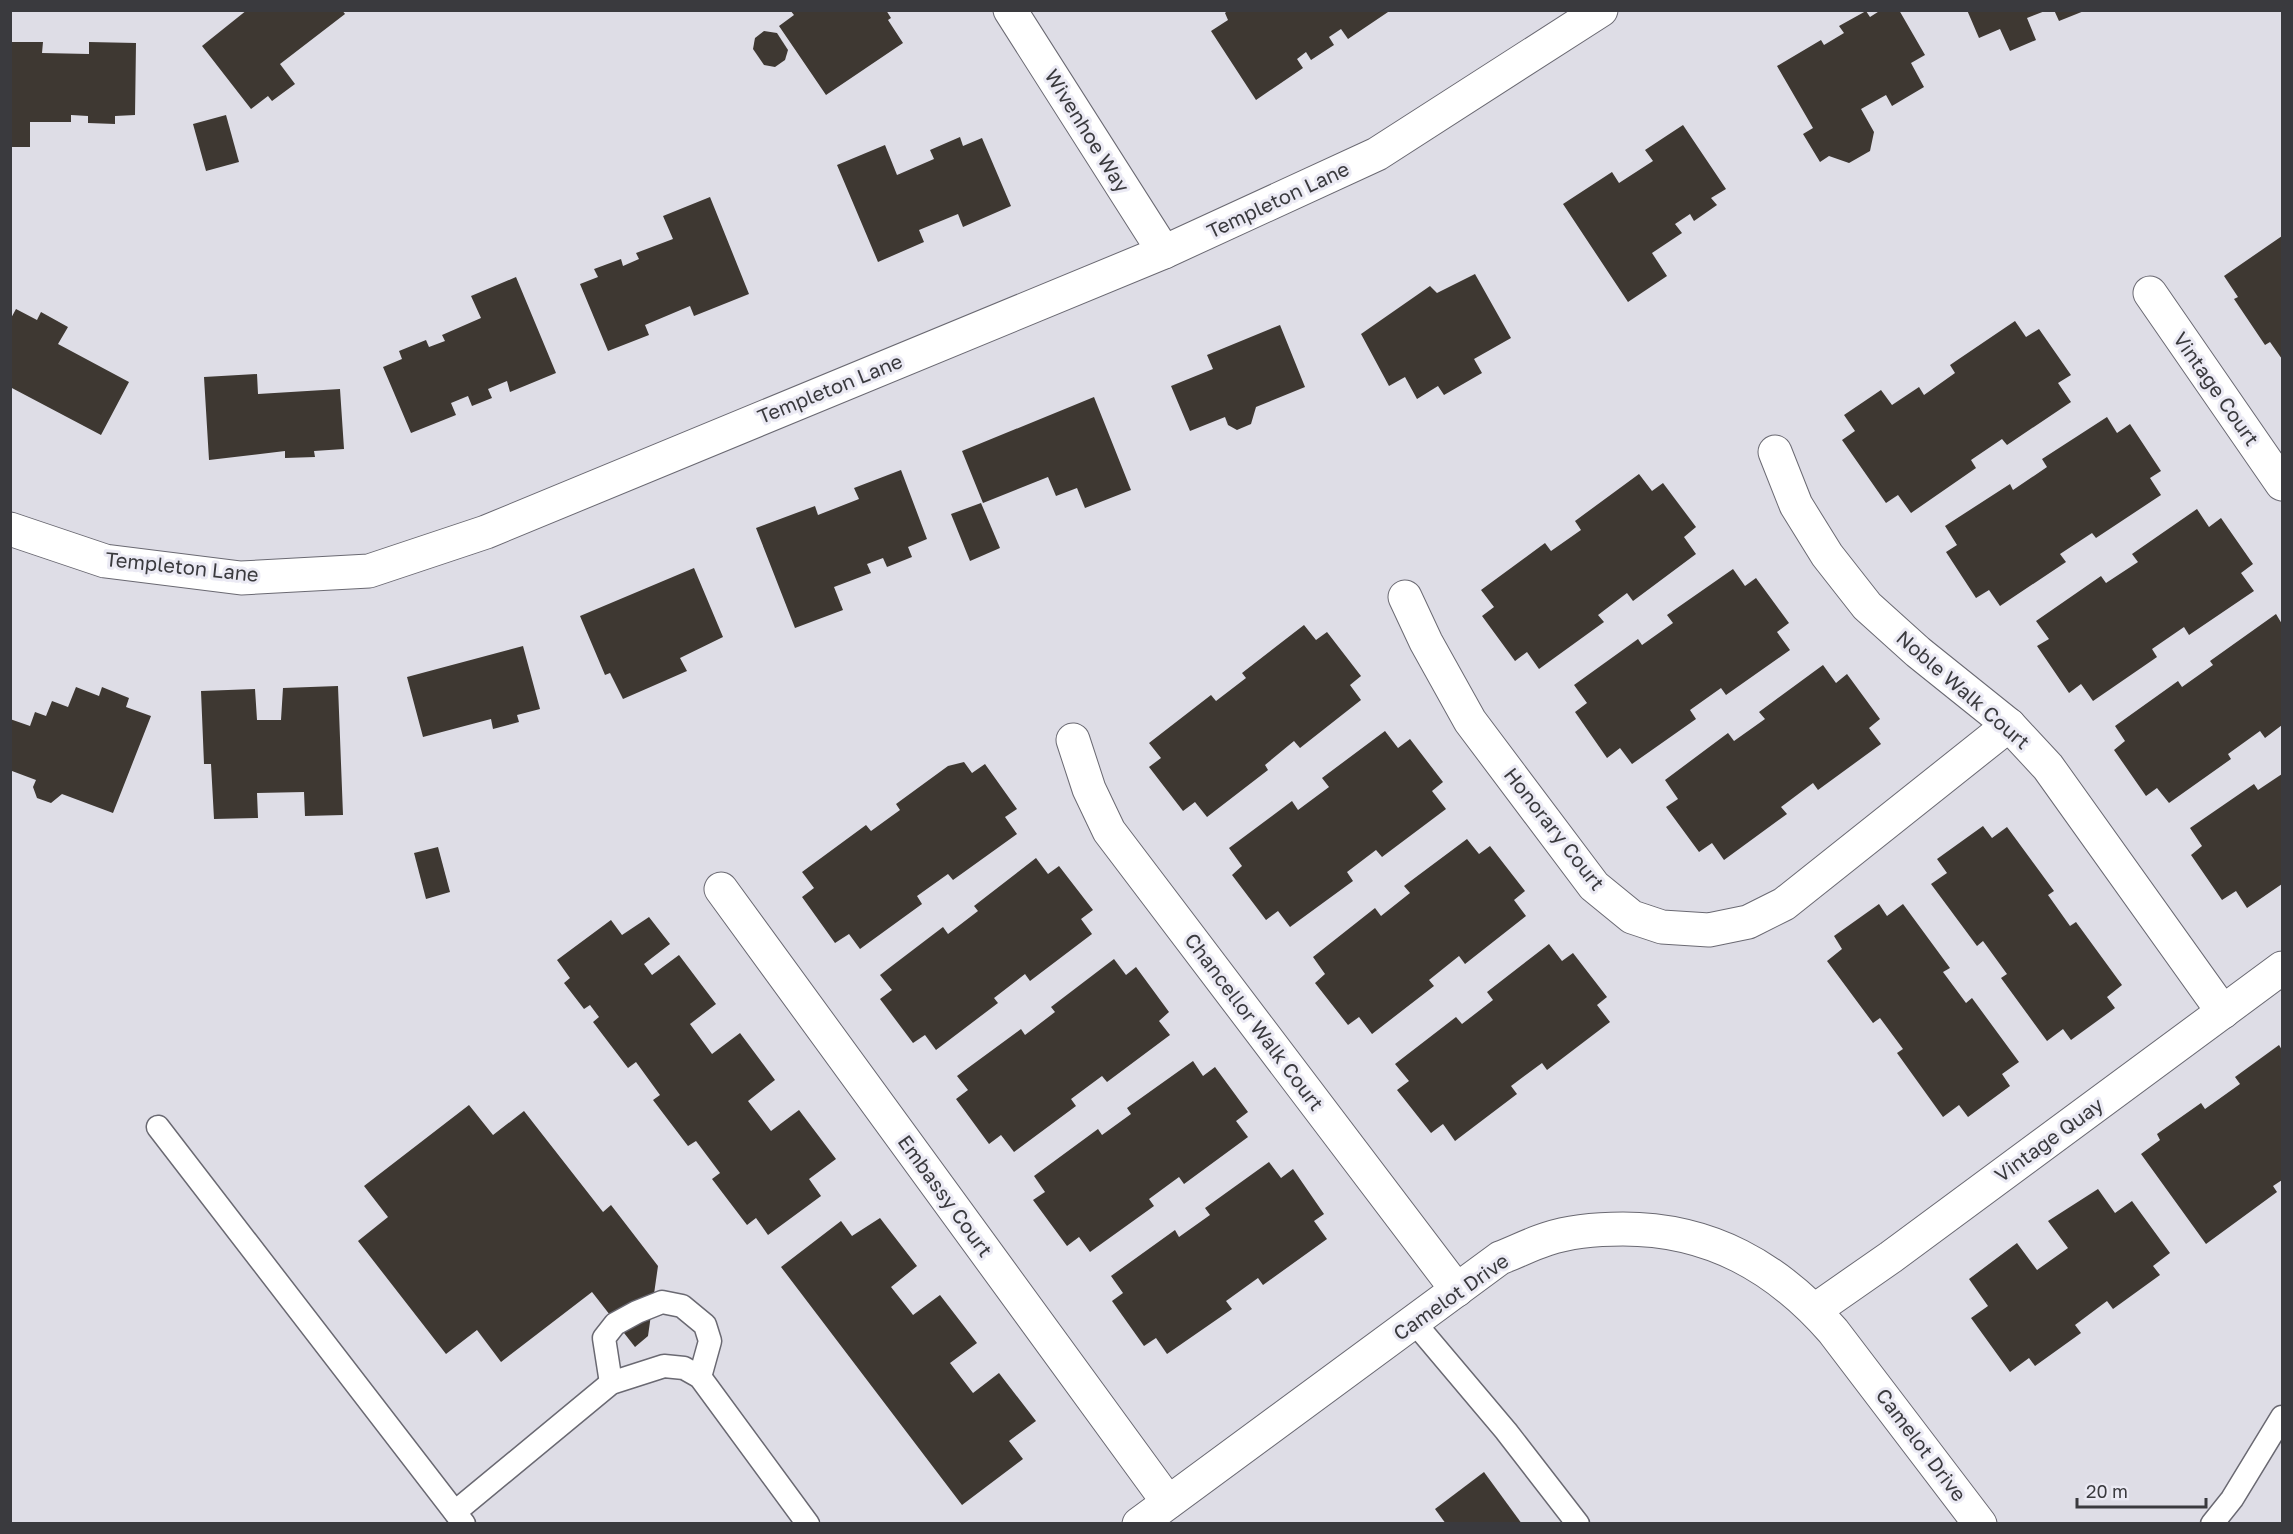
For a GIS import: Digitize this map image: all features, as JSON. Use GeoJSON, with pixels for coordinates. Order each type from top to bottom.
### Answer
{"type":"FeatureCollection","features":[{"type":"Feature","properties":{"kind":"street","name":"Wivenhoe Way"},"geometry":{"type":"LineString","coordinates":[[1010,10],[1164,252]]}},
{"type":"Feature","properties":{"kind":"street","name":"Templeton Lane"},"geometry":{"type":"LineString","coordinates":[[10,529],[105,561],[241,578],[369,571],[486,532],[1164,252],[1377,154],[1601,10]]}},
{"type":"Feature","properties":{"kind":"street","name":"Vintage Court"},"geometry":{"type":"LineString","coordinates":[[2151,293],[2283,484]]}},
{"type":"Feature","properties":{"kind":"street","name":"Noble Walk Court"},"geometry":{"type":"LineString","coordinates":[[1775,452],[1796,505],[1827,555],[1867,606],[1918,652],[2009,725],[2048,767],[2223,1012]]}},
{"type":"Feature","properties":{"kind":"street","name":"Honorary Court"},"geometry":{"type":"LineString","coordinates":[[1406,597],[1426,642],[1470,721],[1594,886],[1632,917],[1662,927],[1709,930],[1748,922],[1784,904],[2009,725]]}},
{"type":"Feature","properties":{"kind":"street","name":"Chancellor Walk Court"},"geometry":{"type":"LineString","coordinates":[[1073,740],[1089,789],[1110,831],[1457,1290]]}},
{"type":"Feature","properties":{"kind":"street","name":"Embassy Court"},"geometry":{"type":"LineString","coordinates":[[721,889],[1168,1502]]}},
{"type":"Feature","properties":{"kind":"street","name":"Vintage Quay"},"geometry":{"type":"LineString","coordinates":[[1815,1310],[1891,1257],[2283,968]]}},
{"type":"Feature","properties":{"kind":"street","name":"Camelot Drive"},"geometry":{"type":"LineString","coordinates":[[1139,1524],[1500,1258],[1548,1239],[1598,1229],[1650,1229],[1690,1236],[1738,1253],[1774,1274],[1815,1310],[1980,1524]]}},
{"type":"Feature","properties":{"kind":"lane"},"geometry":{"type":"LineString","coordinates":[[158,1127],[459,1518],[611,1383],[664,1366],[684,1368],[700,1377],[808,1524]]}},
{"type":"Feature","properties":{"kind":"lane"},"geometry":{"type":"LineString","coordinates":[[611,1383],[604,1338],[615,1324],[662,1302],[682,1306],[705,1325],[710,1341],[700,1377]]}},
{"type":"Feature","properties":{"kind":"lane"},"geometry":{"type":"LineString","coordinates":[[1414,1322],[1506,1431],[1578,1524]]}},
{"type":"Feature","properties":{"kind":"lane"},"geometry":{"type":"LineString","coordinates":[[2212,1524],[2275,1446],[2283,1417]]}},
{"type":"Feature","properties":{"kind":"building"},"geometry":{"type":"Polygon","coordinates":[[[247,10],[342,10],[345,14],[280,64],[295,84],[272,101],[268,96],[251,109],[202,46],[247,10]]]}},
{"type":"Feature","properties":{"kind":"building"},"geometry":{"type":"Polygon","coordinates":[[[790,10],[886,10],[891,18],[888,20],[903,43],[826,95],[779,26],[794,15],[790,10]]]}},
{"type":"Feature","properties":{"kind":"building"},"geometry":{"type":"Polygon","coordinates":[[[1228,10],[1391,10],[1348,39],[1341,29],[1329,37],[1334,45],[1311,60],[1306,52],[1297,59],[1303,68],[1256,100],[1211,31],[1228,20],[1225,13],[1228,10]]]}},
{"type":"Feature","properties":{"kind":"building"},"geometry":{"type":"Polygon","coordinates":[[[1881,10],[1899,10],[1925,55],[1911,63],[1924,87],[1892,106],[1886,95],[1861,109],[1874,132],[1870,151],[1849,163],[1829,156],[1820,162],[1803,134],[1813,128],[1777,66],[1821,40],[1824,45],[1844,33],[1839,26],[1866,11],[1870,17],[1881,10]]]}},
{"type":"Feature","properties":{"kind":"building"},"geometry":{"type":"Polygon","coordinates":[[[1967,10],[2045,11],[2027,18],[2036,40],[2010,51],[2000,29],[1979,38],[1967,10]]]}},
{"type":"Feature","properties":{"kind":"building"},"geometry":{"type":"Polygon","coordinates":[[[2054,10],[2084,10],[2084,11],[2059,21],[2054,10]]]}},
{"type":"Feature","properties":{"kind":"building"},"geometry":{"type":"Polygon","coordinates":[[[764,31],[777,33],[788,50],[785,60],[775,67],[764,65],[753,49],[755,38],[764,31]]]}},
{"type":"Feature","properties":{"kind":"building"},"geometry":{"type":"Polygon","coordinates":[[[10,42],[43,42],[42,53],[89,54],[89,42],[136,43],[135,115],[115,116],[115,124],[88,123],[88,116],[71,115],[71,122],[30,122],[30,147],[10,147],[10,42]]]}},
{"type":"Feature","properties":{"kind":"building"},"geometry":{"type":"Polygon","coordinates":[[[226,115],[239,162],[206,171],[193,124],[226,115]]]}},
{"type":"Feature","properties":{"kind":"building"},"geometry":{"type":"Polygon","coordinates":[[[1683,125],[1726,189],[1711,198],[1717,205],[1694,221],[1690,214],[1675,224],[1682,233],[1652,253],[1667,276],[1628,302],[1563,204],[1612,172],[1619,183],[1653,161],[1645,150],[1683,125]]]}},
{"type":"Feature","properties":{"kind":"building"},"geometry":{"type":"Polygon","coordinates":[[[960,137],[963,146],[982,138],[1011,206],[963,227],[958,214],[919,230],[924,242],[878,262],[837,165],[885,145],[897,175],[934,159],[930,150],[960,137]]]}},
{"type":"Feature","properties":{"kind":"building"},"geometry":{"type":"Polygon","coordinates":[[[710,197],[749,294],[694,316],[690,306],[645,325],[649,335],[608,351],[580,284],[598,277],[594,269],[621,259],[623,266],[639,259],[636,253],[673,239],[663,216],[710,197]]]}},
{"type":"Feature","properties":{"kind":"building"},"geometry":{"type":"Polygon","coordinates":[[[2282,236],[2282,359],[2270,342],[2265,345],[2234,299],[2238,297],[2224,276],[2282,236]]]}},
{"type":"Feature","properties":{"kind":"building"},"geometry":{"type":"Polygon","coordinates":[[[1475,274],[1511,338],[1474,359],[1482,373],[1444,395],[1438,386],[1417,399],[1405,377],[1389,386],[1361,334],[1430,286],[1437,293],[1475,274]]]}},
{"type":"Feature","properties":{"kind":"building"},"geometry":{"type":"Polygon","coordinates":[[[516,277],[556,373],[510,392],[507,381],[488,389],[492,398],[472,406],[468,396],[451,403],[456,415],[411,433],[383,367],[402,359],[399,351],[426,340],[429,347],[445,341],[442,335],[481,318],[471,296],[516,277]]]}},
{"type":"Feature","properties":{"kind":"building"},"geometry":{"type":"Polygon","coordinates":[[[16,309],[37,320],[41,312],[68,327],[58,344],[129,382],[101,435],[10,387],[10,320],[16,309]]]}},
{"type":"Feature","properties":{"kind":"building"},"geometry":{"type":"Polygon","coordinates":[[[2015,321],[2026,337],[2039,329],[2071,375],[2058,383],[2071,402],[2007,445],[2002,439],[1971,460],[1976,468],[1911,513],[1898,495],[1886,503],[1842,440],[1855,431],[1844,415],[1881,390],[1892,405],[1919,387],[1924,395],[1955,373],[1950,365],[2015,321]]]}},
{"type":"Feature","properties":{"kind":"building"},"geometry":{"type":"Polygon","coordinates":[[[1280,325],[1305,387],[1256,407],[1251,424],[1237,430],[1228,425],[1225,417],[1190,431],[1171,386],[1213,369],[1207,355],[1280,325]]]}},
{"type":"Feature","properties":{"kind":"building"},"geometry":{"type":"Polygon","coordinates":[[[257,374],[258,394],[340,389],[344,449],[314,451],[315,457],[285,458],[285,451],[209,460],[204,377],[257,374]]]}},
{"type":"Feature","properties":{"kind":"building"},"geometry":{"type":"Polygon","coordinates":[[[1094,397],[1131,490],[1085,508],[1077,488],[1056,496],[1048,477],[983,503],[962,451],[1094,397]]]}},
{"type":"Feature","properties":{"kind":"building"},"geometry":{"type":"Polygon","coordinates":[[[2107,417],[2117,433],[2130,424],[2161,471],[2150,478],[2161,495],[2096,538],[2092,533],[2060,554],[2066,562],[2000,606],[1989,590],[1976,598],[1946,552],[1957,545],[1945,526],[2010,484],[2013,490],[2047,467],[2042,459],[2107,417]]]}},
{"type":"Feature","properties":{"kind":"building"},"geometry":{"type":"Polygon","coordinates":[[[901,470],[927,539],[908,547],[912,557],[887,567],[883,558],[867,564],[871,573],[834,587],[843,610],[795,628],[756,528],[815,506],[818,515],[859,499],[854,488],[901,470]]]}},
{"type":"Feature","properties":{"kind":"building"},"geometry":{"type":"Polygon","coordinates":[[[1639,474],[1652,491],[1663,483],[1696,527],[1684,537],[1696,554],[1633,601],[1627,593],[1598,615],[1604,622],[1539,669],[1527,652],[1515,661],[1482,616],[1494,607],[1481,590],[1545,543],[1551,551],[1581,530],[1575,521],[1639,474]]]}},
{"type":"Feature","properties":{"kind":"building"},"geometry":{"type":"Polygon","coordinates":[[[981,503],[1000,548],[970,561],[951,514],[981,503]]]}},
{"type":"Feature","properties":{"kind":"building"},"geometry":{"type":"Polygon","coordinates":[[[2197,509],[2209,527],[2221,518],[2253,564],[2241,573],[2254,591],[2189,635],[2184,627],[2152,649],[2157,657],[2093,701],[2081,684],[2069,693],[2037,646],[2049,639],[2036,621],[2101,576],[2106,583],[2138,562],[2132,554],[2197,509]]]}},
{"type":"Feature","properties":{"kind":"building"},"geometry":{"type":"Polygon","coordinates":[[[694,568],[723,637],[680,658],[687,671],[623,699],[610,673],[605,675],[580,616],[694,568]]]}},
{"type":"Feature","properties":{"kind":"building"},"geometry":{"type":"Polygon","coordinates":[[[1733,569],[1745,586],[1756,578],[1789,623],[1777,632],[1790,650],[1726,695],[1721,688],[1690,710],[1696,719],[1632,764],[1620,748],[1607,758],[1575,712],[1587,703],[1574,685],[1638,639],[1642,645],[1673,623],[1667,615],[1733,569]]]}},
{"type":"Feature","properties":{"kind":"building"},"geometry":{"type":"Polygon","coordinates":[[[2276,614],[2282,624],[2282,725],[2265,738],[2260,731],[2228,754],[2231,759],[2169,803],[2157,788],[2146,796],[2114,750],[2125,741],[2115,726],[2178,681],[2182,687],[2213,665],[2210,661],[2276,614]]]}},
{"type":"Feature","properties":{"kind":"building"},"geometry":{"type":"Polygon","coordinates":[[[1304,625],[1316,640],[1327,632],[1361,676],[1350,685],[1361,700],[1300,748],[1294,741],[1265,765],[1268,770],[1207,817],[1195,802],[1183,811],[1149,767],[1161,758],[1149,743],[1211,695],[1216,701],[1246,678],[1242,673],[1304,625]]]}},
{"type":"Feature","properties":{"kind":"building"},"geometry":{"type":"Polygon","coordinates":[[[523,646],[540,709],[517,715],[519,722],[493,729],[491,719],[423,737],[407,677],[523,646]]]}},
{"type":"Feature","properties":{"kind":"building"},"geometry":{"type":"Polygon","coordinates":[[[1823,665],[1836,683],[1847,674],[1880,719],[1869,728],[1881,744],[1818,790],[1813,783],[1781,807],[1787,814],[1724,860],[1712,843],[1699,852],[1666,807],[1678,799],[1665,780],[1728,733],[1734,741],[1765,719],[1759,712],[1823,665]]]}},
{"type":"Feature","properties":{"kind":"building"},"geometry":{"type":"Polygon","coordinates":[[[338,686],[343,815],[305,816],[304,792],[257,793],[258,818],[214,819],[211,764],[204,764],[201,691],[255,689],[257,720],[281,720],[283,688],[338,686]]]}},
{"type":"Feature","properties":{"kind":"building"},"geometry":{"type":"Polygon","coordinates":[[[76,687],[99,696],[102,687],[129,698],[126,707],[151,716],[113,813],[62,794],[51,803],[37,798],[33,787],[36,780],[12,771],[10,775],[10,719],[30,726],[35,712],[46,716],[52,701],[68,707],[76,687]]]}},
{"type":"Feature","properties":{"kind":"building"},"geometry":{"type":"Polygon","coordinates":[[[1385,731],[1398,748],[1410,739],[1443,782],[1432,791],[1446,809],[1382,857],[1376,850],[1347,872],[1353,881],[1290,927],[1278,911],[1266,920],[1232,875],[1242,866],[1229,848],[1292,801],[1298,810],[1329,787],[1322,778],[1385,731]]]}},
{"type":"Feature","properties":{"kind":"building"},"geometry":{"type":"Polygon","coordinates":[[[964,762],[972,773],[985,764],[1017,809],[1005,817],[1017,834],[953,880],[948,874],[917,896],[922,904],[860,949],[849,934],[835,943],[802,897],[814,888],[802,872],[866,825],[871,831],[900,810],[896,804],[948,766],[964,762]]]}},
{"type":"Feature","properties":{"kind":"building"},"geometry":{"type":"Polygon","coordinates":[[[2282,774],[2282,884],[2247,908],[2236,891],[2222,900],[2191,855],[2202,846],[2190,828],[2254,784],[2258,790],[2282,774]]]}},
{"type":"Feature","properties":{"kind":"building"},"geometry":{"type":"Polygon","coordinates":[[[1983,826],[1992,838],[2007,827],[2054,891],[2048,895],[2070,926],[2076,922],[2122,985],[2107,997],[2115,1008],[2071,1040],[2063,1029],[2047,1041],[2001,978],[2007,974],[1983,941],[1977,946],[1931,884],[1947,873],[1937,859],[1983,826]]]}},
{"type":"Feature","properties":{"kind":"building"},"geometry":{"type":"Polygon","coordinates":[[[1467,839],[1479,854],[1490,846],[1525,891],[1514,900],[1526,916],[1465,964],[1459,956],[1429,980],[1434,986],[1372,1034],[1359,1017],[1348,1025],[1315,983],[1325,974],[1313,957],[1375,908],[1381,916],[1410,893],[1404,886],[1467,839]]]}},
{"type":"Feature","properties":{"kind":"building"},"geometry":{"type":"Polygon","coordinates":[[[438,847],[450,892],[426,899],[414,853],[438,847]]]}},
{"type":"Feature","properties":{"kind":"building"},"geometry":{"type":"Polygon","coordinates":[[[1036,858],[1048,874],[1059,866],[1093,910],[1081,919],[1092,934],[1030,981],[1025,974],[994,998],[998,1003],[936,1050],[925,1035],[913,1043],[880,999],[892,990],[880,975],[943,927],[948,934],[978,911],[974,906],[1036,858]]]}},
{"type":"Feature","properties":{"kind":"building"},"geometry":{"type":"Polygon","coordinates":[[[1879,904],[1887,916],[1903,904],[1950,968],[1943,972],[1966,1003],[1972,998],[2019,1062],[2002,1074],[2010,1086],[1968,1117],[1959,1105],[1943,1117],[1897,1053],[1903,1049],[1880,1018],[1873,1023],[1827,961],[1842,949],[1834,936],[1879,904]]]}},
{"type":"Feature","properties":{"kind":"building"},"geometry":{"type":"Polygon","coordinates":[[[649,917],[670,944],[644,964],[652,975],[679,955],[716,1004],[690,1024],[712,1054],[740,1033],[775,1080],[748,1101],[771,1131],[799,1110],[836,1159],[809,1179],[821,1196],[768,1235],[756,1218],[747,1225],[712,1179],[720,1173],[696,1141],[688,1146],[653,1100],[660,1095],[636,1062],[628,1068],[593,1022],[599,1017],[590,1005],[584,1009],[564,983],[570,978],[557,960],[611,920],[622,935],[649,917]]]}},
{"type":"Feature","properties":{"kind":"building"},"geometry":{"type":"Polygon","coordinates":[[[1549,944],[1562,961],[1573,953],[1607,997],[1597,1005],[1610,1022],[1547,1070],[1542,1063],[1511,1086],[1517,1094],[1455,1141],[1443,1124],[1431,1133],[1397,1090],[1409,1081],[1395,1064],[1456,1017],[1462,1024],[1493,1000],[1487,992],[1549,944]]]}},
{"type":"Feature","properties":{"kind":"building"},"geometry":{"type":"Polygon","coordinates":[[[1114,959],[1126,975],[1136,967],[1169,1012],[1159,1021],[1170,1035],[1107,1082],[1102,1076],[1071,1099],[1076,1106],[1014,1152],[1001,1135],[989,1144],[956,1099],[968,1090],[957,1076],[1021,1029],[1025,1035],[1055,1012],[1051,1007],[1114,959]]]}},
{"type":"Feature","properties":{"kind":"building"},"geometry":{"type":"Polygon","coordinates":[[[2279,1045],[2282,1050],[2282,1180],[2273,1186],[2277,1192],[2206,1244],[2141,1154],[2160,1140],[2157,1134],[2201,1103],[2205,1109],[2240,1084],[2235,1077],[2279,1045]]]}},
{"type":"Feature","properties":{"kind":"building"},"geometry":{"type":"Polygon","coordinates":[[[1193,1061],[1203,1076],[1215,1067],[1248,1112],[1236,1121],[1248,1137],[1184,1184],[1179,1177],[1149,1199],[1154,1206],[1090,1252],[1079,1237],[1067,1246],[1033,1200],[1045,1192],[1034,1176],[1098,1129],[1102,1135],[1131,1114],[1127,1108],[1193,1061]]]}},
{"type":"Feature","properties":{"kind":"building"},"geometry":{"type":"Polygon","coordinates":[[[469,1105],[493,1135],[524,1111],[603,1212],[611,1205],[658,1266],[648,1336],[635,1347],[592,1292],[501,1362],[477,1330],[446,1354],[358,1241],[388,1217],[364,1186],[469,1105]]]}},
{"type":"Feature","properties":{"kind":"building"},"geometry":{"type":"Polygon","coordinates":[[[1269,1162],[1281,1178],[1293,1169],[1324,1214],[1314,1221],[1327,1239],[1263,1285],[1258,1278],[1226,1301],[1232,1309],[1167,1354],[1156,1338],[1144,1346],[1112,1301],[1123,1293],[1111,1276],[1175,1230],[1179,1237],[1210,1215],[1205,1208],[1269,1162]]]}},
{"type":"Feature","properties":{"kind":"building"},"geometry":{"type":"Polygon","coordinates":[[[2098,1189],[2115,1213],[2132,1201],[2170,1253],[2153,1266],[2160,1275],[2113,1309],[2107,1301],[2075,1325],[2081,1333],[2035,1366],[2029,1358],[2010,1372],[1971,1318],[1988,1306],[1969,1279],[2017,1243],[2037,1270],[2068,1248],[2048,1221],[2098,1189]]]}},
{"type":"Feature","properties":{"kind":"building"},"geometry":{"type":"Polygon","coordinates":[[[880,1218],[917,1266],[891,1287],[913,1315],[940,1295],[977,1343],[950,1363],[973,1393],[999,1373],[1036,1421],[1009,1441],[1023,1459],[962,1505],[781,1267],[841,1221],[852,1236],[880,1218]]]}},
{"type":"Feature","properties":{"kind":"building"},"geometry":{"type":"Polygon","coordinates":[[[1484,1472],[1522,1524],[1446,1524],[1435,1509],[1484,1472]]]}}]}
